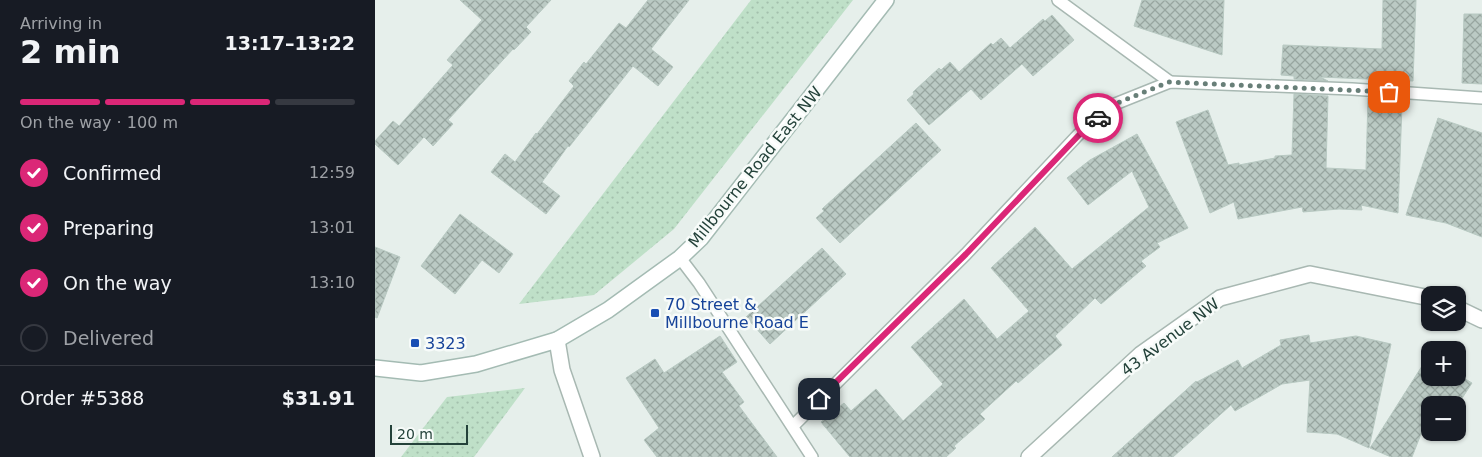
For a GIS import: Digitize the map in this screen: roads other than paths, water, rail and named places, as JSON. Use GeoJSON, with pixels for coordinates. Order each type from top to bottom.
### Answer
{"type":"FeatureCollection","features":[{"type":"Feature","properties":{"kind":"street","name":"Millbourne Road East NW"},"geometry":{"type":"LineString","coordinates":[[375,368],[421,373],[476,364],[557,340],[609,310],[680,258],[701,238],[886,0]]}},
{"type":"Feature","properties":{"kind":"street","name":"43 Avenue NW"},"geometry":{"type":"LineString","coordinates":[[1029,457],[1141,354],[1220,298],[1310,274],[1421,296]]}},
{"type":"Feature","properties":{"kind":"street"},"geometry":{"type":"LineString","coordinates":[[1466,312],[1482,320]]}},
{"type":"Feature","properties":{"kind":"street"},"geometry":{"type":"LineString","coordinates":[[557,340],[563,370],[592,457]]}},
{"type":"Feature","properties":{"kind":"lane"},"geometry":{"type":"LineString","coordinates":[[1058,0],[1169,82]]}},
{"type":"Feature","properties":{"kind":"lane"},"geometry":{"type":"LineString","coordinates":[[793,426],[966,254],[1085,129],[1110,106],[1169,82],[1352,89],[1482,98]]}},
{"type":"Feature","properties":{"kind":"lane"},"geometry":{"type":"LineString","coordinates":[[680,258],[699,283],[812,457]]}},
{"type":"Feature","properties":{"kind":"place","name":"70 Street & Millbourne Road E"},"geometry":{"type":"Point","coordinates":[655,313]}},
{"type":"Feature","properties":{"kind":"place","name":"3323"},"geometry":{"type":"Point","coordinates":[415,343]}}]}
